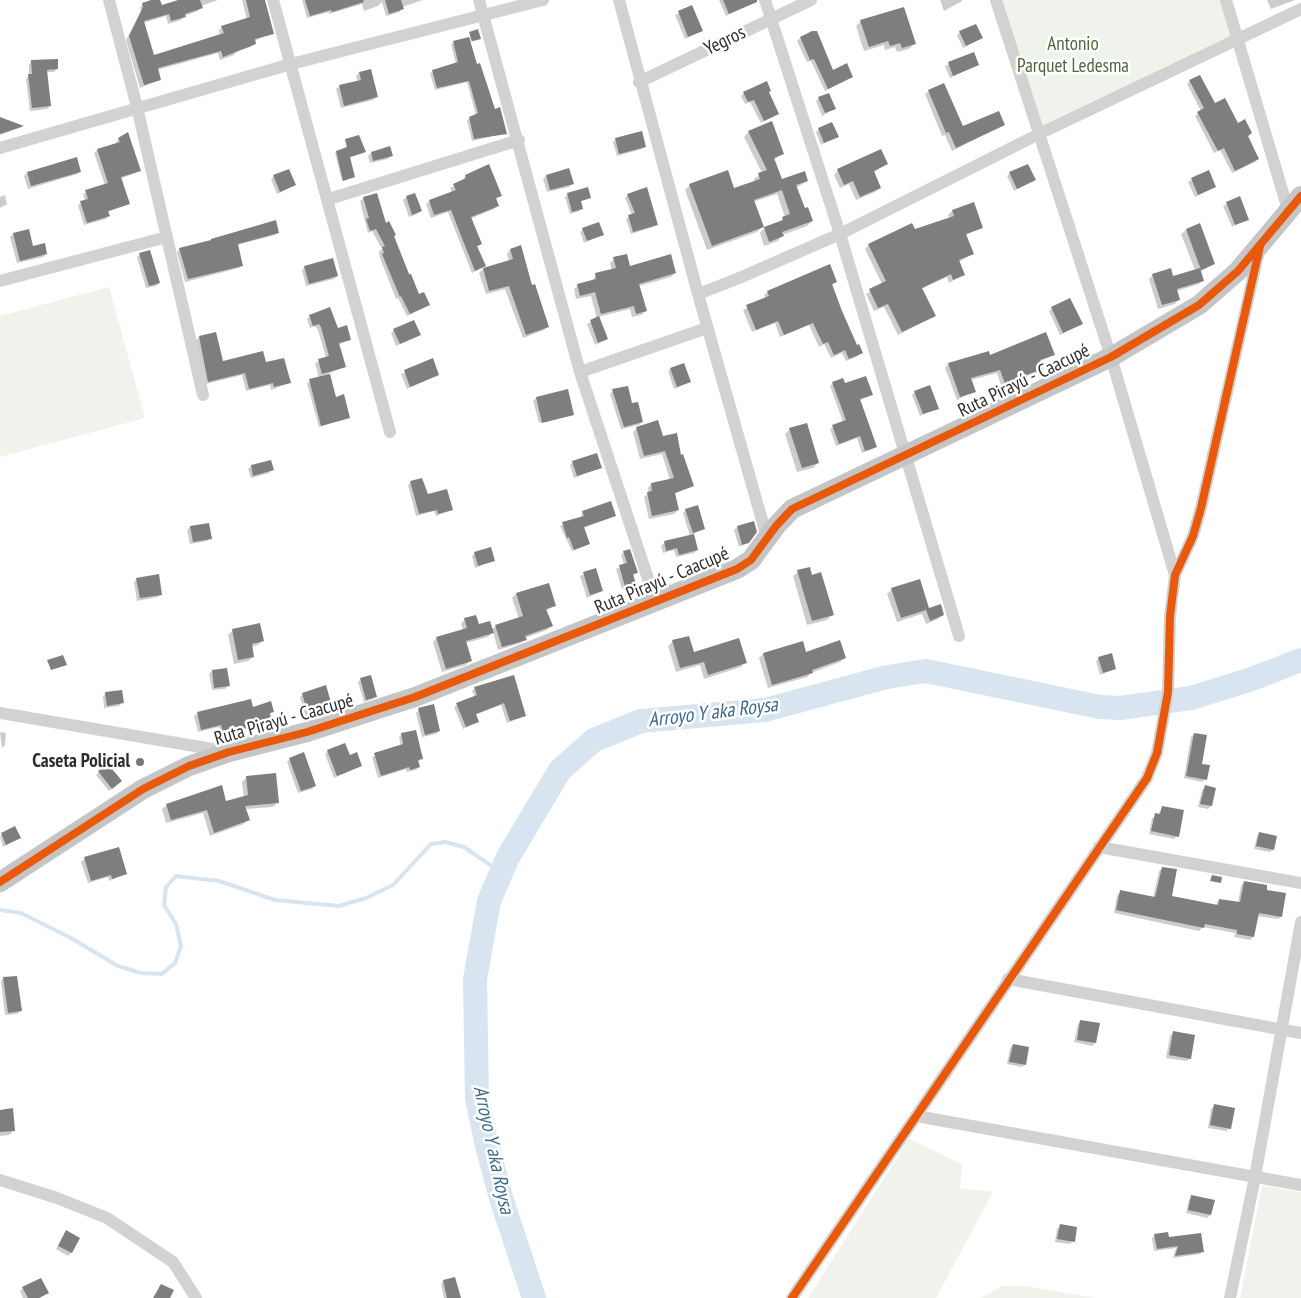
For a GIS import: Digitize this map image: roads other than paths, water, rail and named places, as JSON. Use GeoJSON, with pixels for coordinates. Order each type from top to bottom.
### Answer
{"type":"FeatureCollection","features":[{"type":"Feature","properties":{"kind":"main road","name":"Ruta Pirayú - Caacupé"},"geometry":{"type":"LineString","coordinates":[[0,882],[143,790],[189,766],[229,752],[307,732],[415,697],[656,603],[737,569],[751,560],[792,509],[1111,357],[1199,305],[1238,270],[1294,203]]}},
{"type":"Feature","properties":{"kind":"street"},"geometry":{"type":"LineString","coordinates":[[109,0],[137,107],[203,395]]}},
{"type":"Feature","properties":{"kind":"street"},"geometry":{"type":"LineString","coordinates":[[273,0],[329,199],[390,432]]}},
{"type":"Feature","properties":{"kind":"street"},"geometry":{"type":"LineString","coordinates":[[480,0],[580,372],[656,603]]}},
{"type":"Feature","properties":{"kind":"street"},"geometry":{"type":"LineString","coordinates":[[0,148],[291,64],[543,0]]}},
{"type":"Feature","properties":{"kind":"street"},"geometry":{"type":"LineString","coordinates":[[619,0],[639,82],[707,328],[768,538]]}},
{"type":"Feature","properties":{"kind":"street"},"geometry":{"type":"LineString","coordinates":[[765,0],[840,234],[959,636]]}},
{"type":"Feature","properties":{"kind":"street","name":"Yegros"},"geometry":{"type":"LineString","coordinates":[[639,82],[811,0]]}},
{"type":"Feature","properties":{"kind":"street"},"geometry":{"type":"LineString","coordinates":[[996,0],[1111,357],[1175,575]]}},
{"type":"Feature","properties":{"kind":"street"},"geometry":{"type":"LineString","coordinates":[[1226,0],[1294,203]]}},
{"type":"Feature","properties":{"kind":"street"},"geometry":{"type":"LineString","coordinates":[[698,294],[737,280],[840,234],[1039,134],[1301,9]]}},
{"type":"Feature","properties":{"kind":"street"},"geometry":{"type":"LineString","coordinates":[[329,199],[519,140]]}},
{"type":"Feature","properties":{"kind":"street"},"geometry":{"type":"LineString","coordinates":[[0,281],[167,237]]}},
{"type":"Feature","properties":{"kind":"street"},"geometry":{"type":"LineString","coordinates":[[792,1298],[1147,778],[1157,753],[1164,724],[1168,692],[1170,616],[1175,575],[1193,536],[1201,508],[1260,243]]}},
{"type":"Feature","properties":{"kind":"street"},"geometry":{"type":"LineString","coordinates":[[580,372],[707,328]]}},
{"type":"Feature","properties":{"kind":"street"},"geometry":{"type":"LineString","coordinates":[[0,713],[229,752]]}},
{"type":"Feature","properties":{"kind":"street"},"geometry":{"type":"LineString","coordinates":[[1099,848],[1301,883]]}},
{"type":"Feature","properties":{"kind":"street"},"geometry":{"type":"LineString","coordinates":[[1230,1298],[1255,1177],[1301,922]]}},
{"type":"Feature","properties":{"kind":"street"},"geometry":{"type":"LineString","coordinates":[[1008,979],[1301,1033]]}},
{"type":"Feature","properties":{"kind":"street"},"geometry":{"type":"LineString","coordinates":[[916,1116],[1301,1185]]}},
{"type":"Feature","properties":{"kind":"street"},"geometry":{"type":"LineString","coordinates":[[0,1180],[57,1198],[107,1218],[173,1262],[196,1298]]}},
{"type":"Feature","properties":{"kind":"waterway","name":"Arroyo Y aka Roysa"},"geometry":{"type":"LineString","coordinates":[[534,1298],[502,1201],[487,1146],[477,1098],[475,979],[489,901],[508,857],[560,770],[594,740],[641,721],[765,710],[887,677],[926,671],[1100,707],[1120,708],[1191,698],[1252,679],[1301,660]]}},
{"type":"Feature","properties":{"kind":"waterway"},"geometry":{"type":"LineString","coordinates":[[0,910],[21,913],[71,938],[118,966],[141,973],[162,974],[175,963],[181,946],[176,924],[164,905],[166,887],[176,876],[219,881],[275,900],[339,906],[366,898],[393,885],[431,844],[445,842],[464,847],[502,873]]}},
{"type":"Feature","properties":{"kind":"place","name":"Caseta Policial"},"geometry":{"type":"Point","coordinates":[140,762]}},
{"type":"Feature","properties":{"kind":"park label","name":"Antonio Parquet Ledesma"},"geometry":{"type":"Point","coordinates":[1073,56]}}]}
